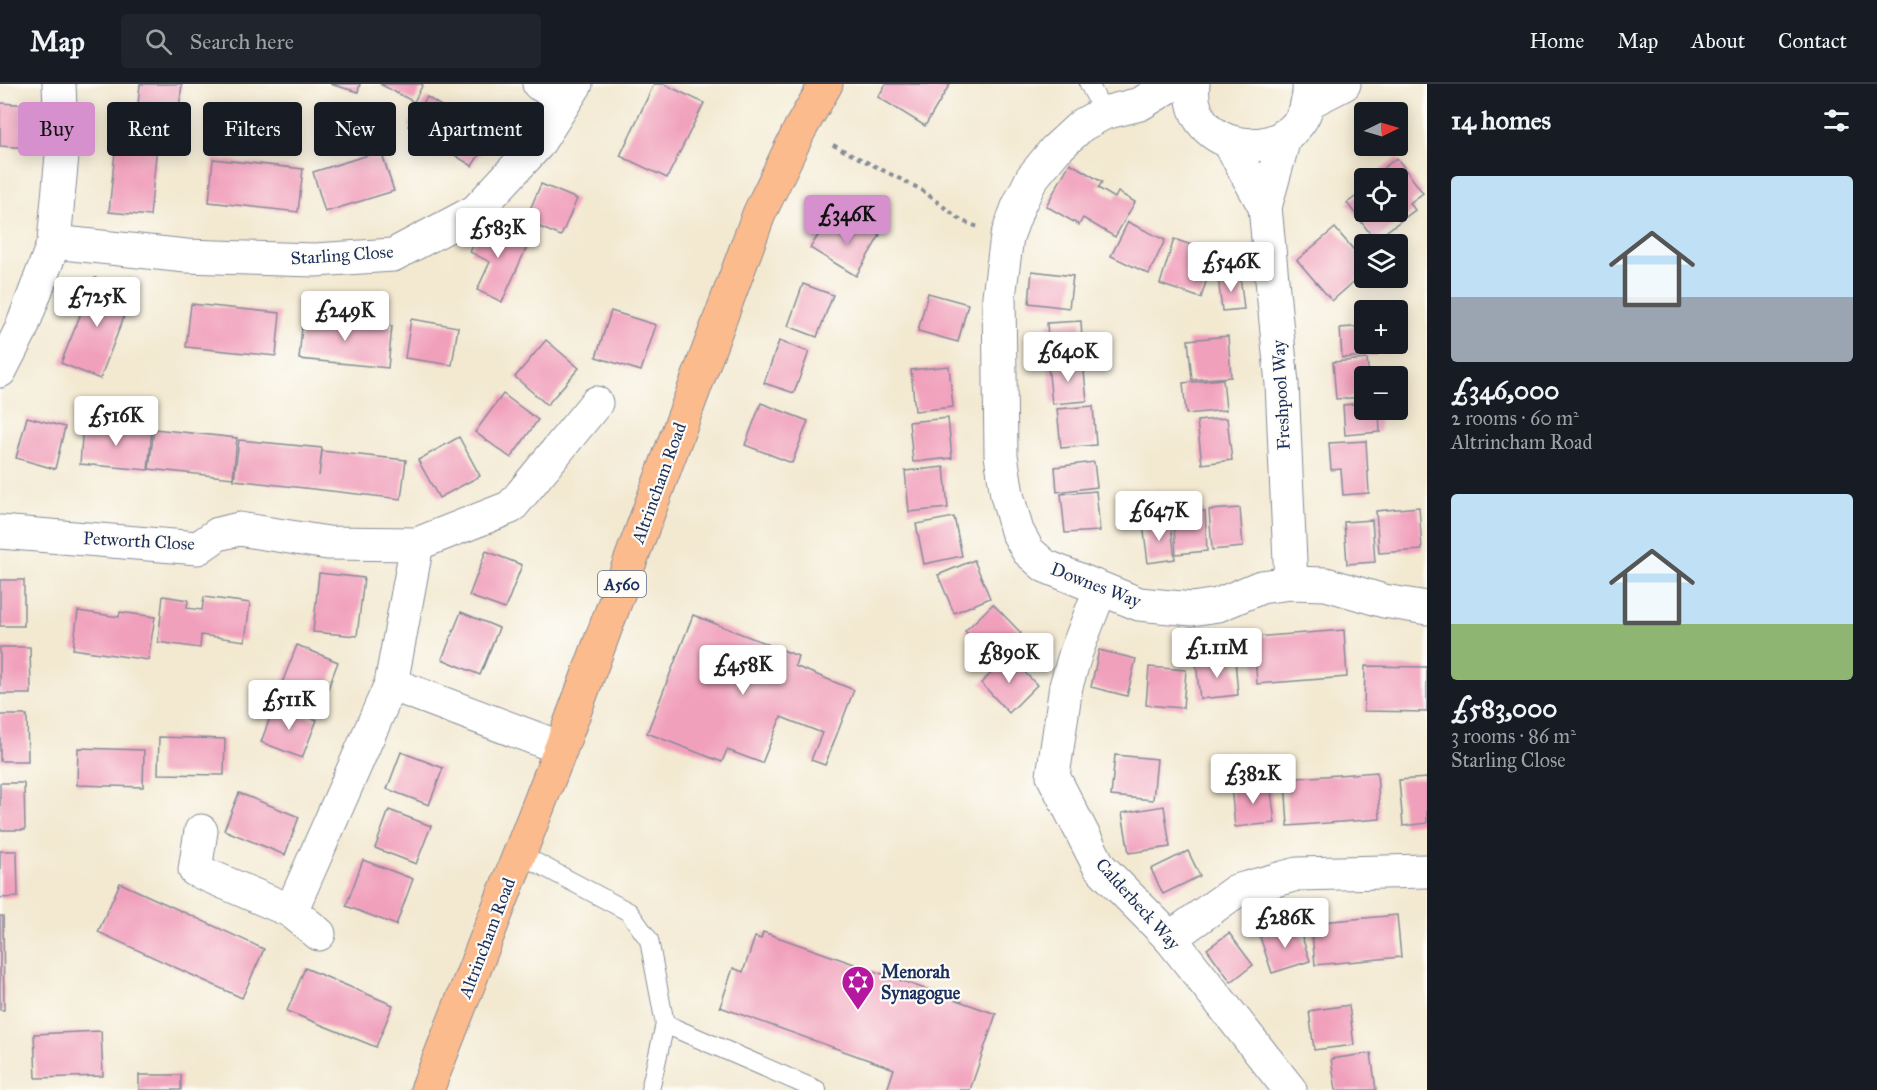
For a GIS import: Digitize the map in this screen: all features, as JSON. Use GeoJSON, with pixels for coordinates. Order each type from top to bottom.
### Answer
{"type":"FeatureCollection","features":[{"type":"Feature","properties":{"kind":"main road","name":"Altrincham Road"},"geometry":{"type":"LineString","coordinates":[[427,1090],[561,748],[759,214],[800,129],[826,84]]}},
{"type":"Feature","properties":{"kind":"street"},"geometry":{"type":"LineString","coordinates":[[0,367],[21,330],[54,242],[62,155],[59,84]]}},
{"type":"Feature","properties":{"kind":"street","name":"Downes Way"},"geometry":{"type":"LineString","coordinates":[[1173,84],[1140,104],[1104,113],[1082,125],[1055,150],[1032,178],[1007,237],[999,296],[1001,455],[1007,495],[1017,531],[1028,551],[1045,566],[1139,604],[1192,609],[1218,605],[1261,587],[1291,583],[1326,584],[1384,601],[1427,608]]}},
{"type":"Feature","properties":{"kind":"street"},"geometry":{"type":"LineString","coordinates":[[1193,84],[1195,105],[1210,130],[1229,142],[1258,146],[1285,135],[1299,120],[1308,93],[1344,84]]}},
{"type":"Feature","properties":{"kind":"street","name":"Starling Close"},"geometry":{"type":"LineString","coordinates":[[54,242],[186,256],[315,260],[393,255],[476,212],[537,145],[560,89]]}},
{"type":"Feature","properties":{"kind":"street","name":"Downes Way"},"geometry":{"type":"LineString","coordinates":[[1140,104],[1203,121]]}},
{"type":"Feature","properties":{"kind":"street","name":"Freshpool Way"},"geometry":{"type":"LineString","coordinates":[[1285,135],[1265,207],[1282,384],[1291,583]]}},
{"type":"Feature","properties":{"kind":"street","name":"Freshpool Way"},"geometry":{"type":"LineString","coordinates":[[1229,142],[1265,207]]}},
{"type":"Feature","properties":{"kind":"street","name":"Petworth Close"},"geometry":{"type":"LineString","coordinates":[[0,531],[198,548],[218,534],[239,529],[328,543],[417,544],[511,507],[596,403]]}},
{"type":"Feature","properties":{"kind":"street"},"geometry":{"type":"LineString","coordinates":[[291,911],[391,684],[417,544]]}},
{"type":"Feature","properties":{"kind":"street","name":"Calderbeck Way"},"geometry":{"type":"LineString","coordinates":[[1100,590],[1076,652],[1066,686],[1053,776],[1100,866],[1170,938],[1290,1090]]}},
{"type":"Feature","properties":{"kind":"street"},"geometry":{"type":"LineString","coordinates":[[391,684],[561,748]]}},
{"type":"Feature","properties":{"kind":"street"},"geometry":{"type":"LineString","coordinates":[[201,831],[184,870],[291,911],[319,934]]}},
{"type":"Feature","properties":{"kind":"street"},"geometry":{"type":"LineString","coordinates":[[1170,938],[1236,891],[1297,874],[1427,871]]}},
{"type":"Feature","properties":{"kind":"lane"},"geometry":{"type":"LineString","coordinates":[[1089,84],[1104,113]]}},
{"type":"Feature","properties":{"kind":"lane"},"geometry":{"type":"LineString","coordinates":[[520,854],[629,912],[649,940],[665,1024],[650,1090]]}},
{"type":"Feature","properties":{"kind":"lane"},"geometry":{"type":"LineString","coordinates":[[665,1024],[818,1090]]}},
{"type":"Feature","properties":{"kind":"path"},"geometry":{"type":"LineString","coordinates":[[833,145],[922,190],[962,221],[1007,237]]}},
{"type":"Feature","properties":{"kind":"building"},"geometry":{"type":"Polygon","coordinates":[[[140,84],[182,84],[180,102],[138,102],[140,84]]]}},
{"type":"Feature","properties":{"kind":"building"},"geometry":{"type":"Polygon","coordinates":[[[330,84],[360,84],[358,92],[330,84]]]}},
{"type":"Feature","properties":{"kind":"building"},"geometry":{"type":"Polygon","coordinates":[[[380,84],[423,84],[414,102],[380,84]]]}},
{"type":"Feature","properties":{"kind":"building"},"geometry":{"type":"Polygon","coordinates":[[[654,84],[664,84],[704,103],[667,178],[620,156],[654,84]]]}},
{"type":"Feature","properties":{"kind":"building"},"geometry":{"type":"Polygon","coordinates":[[[886,84],[950,84],[925,126],[878,97],[886,84]]]}},
{"type":"Feature","properties":{"kind":"building"},"geometry":{"type":"Polygon","coordinates":[[[427,97],[435,102],[424,102],[427,97]]]}},
{"type":"Feature","properties":{"kind":"building"},"geometry":{"type":"Polygon","coordinates":[[[0,103],[18,104],[18,147],[0,146],[0,103]]]}},
{"type":"Feature","properties":{"kind":"building"},"geometry":{"type":"Polygon","coordinates":[[[115,156],[156,156],[150,216],[109,212],[115,156]]]}},
{"type":"Feature","properties":{"kind":"building"},"geometry":{"type":"Polygon","coordinates":[[[365,156],[383,156],[394,191],[325,212],[313,172],[365,156]]]}},
{"type":"Feature","properties":{"kind":"building"},"geometry":{"type":"Polygon","coordinates":[[[456,156],[478,156],[472,166],[456,156]]]}},
{"type":"Feature","properties":{"kind":"building"},"geometry":{"type":"Polygon","coordinates":[[[1397,158],[1404,168],[1384,168],[1397,158]]]}},
{"type":"Feature","properties":{"kind":"building"},"geometry":{"type":"Polygon","coordinates":[[[213,159],[303,169],[298,212],[209,202],[213,159]]]}},
{"type":"Feature","properties":{"kind":"building"},"geometry":{"type":"Polygon","coordinates":[[[1070,163],[1102,182],[1098,188],[1115,198],[1118,192],[1135,202],[1115,237],[1083,218],[1079,225],[1046,206],[1070,163]]]}},
{"type":"Feature","properties":{"kind":"building"},"geometry":{"type":"Polygon","coordinates":[[[1408,173],[1423,193],[1410,203],[1415,210],[1408,215],[1408,173]]]}},
{"type":"Feature","properties":{"kind":"building"},"geometry":{"type":"Polygon","coordinates":[[[541,184],[577,199],[561,236],[525,221],[541,184]]]}},
{"type":"Feature","properties":{"kind":"building"},"geometry":{"type":"Polygon","coordinates":[[[1354,198],[1354,212],[1347,203],[1354,198]]]}},
{"type":"Feature","properties":{"kind":"building"},"geometry":{"type":"Polygon","coordinates":[[[852,219],[880,235],[856,276],[810,248],[824,226],[842,237],[852,219]]]}},
{"type":"Feature","properties":{"kind":"building"},"geometry":{"type":"Polygon","coordinates":[[[485,221],[529,242],[502,302],[477,290],[490,262],[470,252],[485,221]]]}},
{"type":"Feature","properties":{"kind":"building"},"geometry":{"type":"Polygon","coordinates":[[[1128,222],[1165,240],[1149,274],[1111,256],[1128,222]]]}},
{"type":"Feature","properties":{"kind":"building"},"geometry":{"type":"Polygon","coordinates":[[[1361,222],[1399,222],[1383,234],[1370,234],[1361,222]]]}},
{"type":"Feature","properties":{"kind":"building"},"geometry":{"type":"Polygon","coordinates":[[[1335,228],[1354,250],[1354,282],[1332,301],[1297,260],[1335,228]]]}},
{"type":"Feature","properties":{"kind":"building"},"geometry":{"type":"Polygon","coordinates":[[[1174,239],[1215,253],[1201,298],[1160,284],[1174,239]]]}},
{"type":"Feature","properties":{"kind":"building"},"geometry":{"type":"Polygon","coordinates":[[[1032,271],[1073,276],[1069,308],[1029,303],[1032,271]]]}},
{"type":"Feature","properties":{"kind":"building"},"geometry":{"type":"Polygon","coordinates":[[[1240,275],[1244,309],[1222,311],[1218,277],[1240,275]]]}},
{"type":"Feature","properties":{"kind":"building"},"geometry":{"type":"Polygon","coordinates":[[[95,278],[133,293],[100,379],[61,363],[95,278]]]}},
{"type":"Feature","properties":{"kind":"building"},"geometry":{"type":"Polygon","coordinates":[[[803,284],[833,295],[817,337],[788,326],[803,284]]]}},
{"type":"Feature","properties":{"kind":"building"},"geometry":{"type":"Polygon","coordinates":[[[928,293],[968,304],[958,342],[918,331],[928,293]]]}},
{"type":"Feature","properties":{"kind":"building"},"geometry":{"type":"Polygon","coordinates":[[[191,304],[280,313],[276,356],[186,347],[191,304]]]}},
{"type":"Feature","properties":{"kind":"building"},"geometry":{"type":"Polygon","coordinates":[[[611,311],[656,325],[641,371],[596,357],[611,311]]]}},
{"type":"Feature","properties":{"kind":"building"},"geometry":{"type":"Polygon","coordinates":[[[303,316],[392,326],[388,368],[299,359],[303,316]]]}},
{"type":"Feature","properties":{"kind":"building"},"geometry":{"type":"Polygon","coordinates":[[[411,319],[458,327],[452,365],[405,358],[411,319]]]}},
{"type":"Feature","properties":{"kind":"building"},"geometry":{"type":"Polygon","coordinates":[[[1081,321],[1083,360],[1036,363],[1035,341],[1048,340],[1047,323],[1081,321]]]}},
{"type":"Feature","properties":{"kind":"building"},"geometry":{"type":"Polygon","coordinates":[[[1354,327],[1354,354],[1377,355],[1342,358],[1340,328],[1354,327]]]}},
{"type":"Feature","properties":{"kind":"building"},"geometry":{"type":"Polygon","coordinates":[[[1228,336],[1231,377],[1192,380],[1188,340],[1228,336]]]}},
{"type":"Feature","properties":{"kind":"building"},"geometry":{"type":"Polygon","coordinates":[[[546,340],[579,368],[547,405],[515,377],[546,340]]]}},
{"type":"Feature","properties":{"kind":"building"},"geometry":{"type":"Polygon","coordinates":[[[779,341],[809,352],[794,393],[764,383],[779,341]]]}},
{"type":"Feature","properties":{"kind":"building"},"geometry":{"type":"Polygon","coordinates":[[[1367,359],[1368,366],[1354,366],[1354,398],[1336,399],[1333,362],[1367,359]]]}},
{"type":"Feature","properties":{"kind":"building"},"geometry":{"type":"Polygon","coordinates":[[[1083,362],[1087,401],[1052,404],[1048,365],[1083,362]]]}},
{"type":"Feature","properties":{"kind":"building"},"geometry":{"type":"Polygon","coordinates":[[[949,366],[953,407],[915,411],[911,370],[949,366]]]}},
{"type":"Feature","properties":{"kind":"building"},"geometry":{"type":"Polygon","coordinates":[[[1223,379],[1226,410],[1186,414],[1183,383],[1223,379]]]}},
{"type":"Feature","properties":{"kind":"building"},"geometry":{"type":"Polygon","coordinates":[[[503,394],[538,420],[511,458],[475,432],[503,394]]]}},
{"type":"Feature","properties":{"kind":"building"},"geometry":{"type":"Polygon","coordinates":[[[761,403],[808,421],[792,463],[745,445],[761,403]]]}},
{"type":"Feature","properties":{"kind":"building"},"geometry":{"type":"Polygon","coordinates":[[[1354,404],[1354,420],[1379,420],[1380,432],[1345,435],[1343,405],[1354,404]]]}},
{"type":"Feature","properties":{"kind":"building"},"geometry":{"type":"Polygon","coordinates":[[[1093,406],[1096,445],[1061,448],[1057,409],[1093,406]]]}},
{"type":"Feature","properties":{"kind":"building"},"geometry":{"type":"Polygon","coordinates":[[[27,417],[65,427],[55,469],[16,458],[27,417]]]}},
{"type":"Feature","properties":{"kind":"building"},"geometry":{"type":"Polygon","coordinates":[[[948,418],[952,458],[913,462],[909,422],[948,418]]]}},
{"type":"Feature","properties":{"kind":"building"},"geometry":{"type":"Polygon","coordinates":[[[1227,418],[1232,460],[1202,464],[1197,421],[1227,418]]]}},
{"type":"Feature","properties":{"kind":"building"},"geometry":{"type":"Polygon","coordinates":[[[83,424],[152,429],[148,470],[80,464],[83,424]]]}},
{"type":"Feature","properties":{"kind":"building"},"geometry":{"type":"Polygon","coordinates":[[[154,429],[237,438],[233,478],[149,469],[154,429]]]}},
{"type":"Feature","properties":{"kind":"building"},"geometry":{"type":"Polygon","coordinates":[[[459,437],[480,476],[439,498],[418,460],[459,437]]]}},
{"type":"Feature","properties":{"kind":"building"},"geometry":{"type":"Polygon","coordinates":[[[239,440],[322,448],[319,476],[322,451],[406,460],[401,499],[234,480],[239,440]]]}},
{"type":"Feature","properties":{"kind":"building"},"geometry":{"type":"Polygon","coordinates":[[[1366,441],[1369,493],[1343,495],[1341,469],[1331,470],[1329,443],[1366,441]]]}},
{"type":"Feature","properties":{"kind":"building"},"geometry":{"type":"Polygon","coordinates":[[[1094,462],[1097,487],[1057,492],[1055,467],[1094,462]]]}},
{"type":"Feature","properties":{"kind":"building"},"geometry":{"type":"Polygon","coordinates":[[[944,467],[948,508],[909,512],[905,471],[944,467]]]}},
{"type":"Feature","properties":{"kind":"building"},"geometry":{"type":"Polygon","coordinates":[[[1096,491],[1100,531],[1065,533],[1061,494],[1096,491]]]}},
{"type":"Feature","properties":{"kind":"building"},"geometry":{"type":"Polygon","coordinates":[[[1419,507],[1422,550],[1379,553],[1376,511],[1419,507]]]}},
{"type":"Feature","properties":{"kind":"building"},"geometry":{"type":"Polygon","coordinates":[[[1240,508],[1243,547],[1212,550],[1209,510],[1240,508]]]}},
{"type":"Feature","properties":{"kind":"building"},"geometry":{"type":"Polygon","coordinates":[[[1205,511],[1207,551],[1176,554],[1173,514],[1205,511]]]}},
{"type":"Feature","properties":{"kind":"building"},"geometry":{"type":"Polygon","coordinates":[[[954,517],[962,556],[924,564],[916,524],[954,517]]]}},
{"type":"Feature","properties":{"kind":"building"},"geometry":{"type":"Polygon","coordinates":[[[1170,520],[1175,559],[1148,563],[1143,524],[1170,520]]]}},
{"type":"Feature","properties":{"kind":"building"},"geometry":{"type":"Polygon","coordinates":[[[1372,520],[1375,562],[1347,564],[1344,522],[1372,520]]]}},
{"type":"Feature","properties":{"kind":"building"},"geometry":{"type":"Polygon","coordinates":[[[486,551],[522,565],[505,609],[469,596],[486,551]]]}},
{"type":"Feature","properties":{"kind":"building"},"geometry":{"type":"Polygon","coordinates":[[[974,560],[990,598],[954,613],[938,575],[974,560]]]}},
{"type":"Feature","properties":{"kind":"building"},"geometry":{"type":"Polygon","coordinates":[[[319,573],[364,578],[357,636],[313,632],[319,573]]]}},
{"type":"Feature","properties":{"kind":"building"},"geometry":{"type":"Polygon","coordinates":[[[0,580],[24,580],[24,626],[0,626],[0,580]]]}},
{"type":"Feature","properties":{"kind":"building"},"geometry":{"type":"Polygon","coordinates":[[[163,596],[188,600],[187,608],[202,610],[204,597],[250,603],[245,641],[201,635],[200,648],[158,642],[163,596]]]}},
{"type":"Feature","properties":{"kind":"building"},"geometry":{"type":"Polygon","coordinates":[[[993,604],[1021,633],[994,660],[965,631],[993,604]]]}},
{"type":"Feature","properties":{"kind":"building"},"geometry":{"type":"Polygon","coordinates":[[[78,611],[119,617],[120,612],[155,617],[148,660],[73,649],[78,611]]]}},
{"type":"Feature","properties":{"kind":"building"},"geometry":{"type":"Polygon","coordinates":[[[461,612],[499,628],[480,675],[442,659],[461,612]]]}},
{"type":"Feature","properties":{"kind":"building"},"geometry":{"type":"Polygon","coordinates":[[[693,615],[798,656],[795,666],[854,690],[825,765],[811,760],[822,733],[781,717],[762,763],[727,750],[722,762],[647,733],[693,615]]]}},
{"type":"Feature","properties":{"kind":"building"},"geometry":{"type":"Polygon","coordinates":[[[1344,630],[1347,677],[1257,684],[1254,637],[1344,630]]]}},
{"type":"Feature","properties":{"kind":"building"},"geometry":{"type":"Polygon","coordinates":[[[297,645],[338,662],[324,699],[282,683],[297,645]]]}},
{"type":"Feature","properties":{"kind":"building"},"geometry":{"type":"Polygon","coordinates":[[[0,647],[30,647],[31,694],[0,694],[0,647]]]}},
{"type":"Feature","properties":{"kind":"building"},"geometry":{"type":"Polygon","coordinates":[[[1099,650],[1136,659],[1127,696],[1091,687],[1099,650]]]}},
{"type":"Feature","properties":{"kind":"building"},"geometry":{"type":"Polygon","coordinates":[[[1009,656],[1037,685],[1009,713],[981,683],[1009,656]]]}},
{"type":"Feature","properties":{"kind":"building"},"geometry":{"type":"Polygon","coordinates":[[[1235,659],[1238,695],[1200,699],[1196,663],[1235,659]]]}},
{"type":"Feature","properties":{"kind":"building"},"geometry":{"type":"Polygon","coordinates":[[[1365,666],[1427,667],[1427,712],[1364,711],[1365,666]]]}},
{"type":"Feature","properties":{"kind":"building"},"geometry":{"type":"Polygon","coordinates":[[[1149,667],[1186,670],[1183,708],[1146,705],[1149,667]]]}},
{"type":"Feature","properties":{"kind":"building"},"geometry":{"type":"Polygon","coordinates":[[[275,704],[317,720],[302,758],[261,742],[275,704]]]}},
{"type":"Feature","properties":{"kind":"building"},"geometry":{"type":"Polygon","coordinates":[[[0,715],[27,715],[28,761],[0,761],[0,715]]]}},
{"type":"Feature","properties":{"kind":"building"},"geometry":{"type":"Polygon","coordinates":[[[159,737],[225,739],[224,775],[158,774],[159,737]]]}},
{"type":"Feature","properties":{"kind":"building"},"geometry":{"type":"Polygon","coordinates":[[[78,748],[144,750],[143,787],[77,785],[78,748]]]}},
{"type":"Feature","properties":{"kind":"building"},"geometry":{"type":"Polygon","coordinates":[[[401,752],[443,768],[429,805],[387,789],[401,752]]]}},
{"type":"Feature","properties":{"kind":"building"},"geometry":{"type":"Polygon","coordinates":[[[1115,755],[1157,759],[1153,800],[1111,796],[1115,755]]]}},
{"type":"Feature","properties":{"kind":"building"},"geometry":{"type":"Polygon","coordinates":[[[1377,772],[1380,819],[1288,826],[1285,779],[1377,772]]]}},
{"type":"Feature","properties":{"kind":"building"},"geometry":{"type":"Polygon","coordinates":[[[1427,778],[1427,823],[1403,826],[1399,780],[1427,778]]]}},
{"type":"Feature","properties":{"kind":"building"},"geometry":{"type":"Polygon","coordinates":[[[1270,782],[1275,823],[1235,827],[1231,786],[1270,782]]]}},
{"type":"Feature","properties":{"kind":"building"},"geometry":{"type":"Polygon","coordinates":[[[0,783],[24,783],[25,830],[0,830],[0,783]]]}},
{"type":"Feature","properties":{"kind":"building"},"geometry":{"type":"Polygon","coordinates":[[[239,793],[299,817],[285,855],[224,830],[239,793]]]}},
{"type":"Feature","properties":{"kind":"building"},"geometry":{"type":"Polygon","coordinates":[[[1164,806],[1170,847],[1129,853],[1122,813],[1164,806]]]}},
{"type":"Feature","properties":{"kind":"building"},"geometry":{"type":"Polygon","coordinates":[[[389,810],[431,826],[416,864],[375,848],[389,810]]]}},
{"type":"Feature","properties":{"kind":"building"},"geometry":{"type":"Polygon","coordinates":[[[0,851],[17,851],[18,897],[0,898],[0,851]]]}},
{"type":"Feature","properties":{"kind":"building"},"geometry":{"type":"Polygon","coordinates":[[[1188,851],[1200,876],[1163,894],[1151,869],[1188,851]]]}},
{"type":"Feature","properties":{"kind":"building"},"geometry":{"type":"Polygon","coordinates":[[[363,860],[413,879],[396,925],[346,906],[363,860]]]}},
{"type":"Feature","properties":{"kind":"building"},"geometry":{"type":"Polygon","coordinates":[[[120,883],[264,949],[242,998],[98,932],[120,883]]]}},
{"type":"Feature","properties":{"kind":"building"},"geometry":{"type":"Polygon","coordinates":[[[1397,915],[1401,957],[1315,965],[1311,923],[1397,915]]]}},
{"type":"Feature","properties":{"kind":"building"},"geometry":{"type":"Polygon","coordinates":[[[0,916],[3,916],[4,1010],[0,1010],[0,916]]]}},
{"type":"Feature","properties":{"kind":"building"},"geometry":{"type":"Polygon","coordinates":[[[1298,925],[1310,961],[1272,973],[1260,937],[1298,925]]]}},
{"type":"Feature","properties":{"kind":"building","name":"Menorah Synagogue"},"geometry":{"type":"Polygon","coordinates":[[[763,932],[996,1014],[970,1090],[887,1090],[894,1069],[720,1007],[733,968],[743,972],[755,937],[761,939],[763,932]]]}},
{"type":"Feature","properties":{"kind":"building"},"geometry":{"type":"Polygon","coordinates":[[[1229,933],[1253,965],[1231,982],[1207,949],[1229,933]]]}},
{"type":"Feature","properties":{"kind":"building"},"geometry":{"type":"Polygon","coordinates":[[[305,968],[393,1005],[376,1047],[287,1011],[305,968]]]}},
{"type":"Feature","properties":{"kind":"building"},"geometry":{"type":"Polygon","coordinates":[[[1349,1005],[1354,1045],[1314,1050],[1309,1011],[1349,1005]]]}},
{"type":"Feature","properties":{"kind":"building"},"geometry":{"type":"Polygon","coordinates":[[[101,1031],[103,1076],[36,1078],[34,1034],[101,1031]]]}},
{"type":"Feature","properties":{"kind":"building"},"geometry":{"type":"Polygon","coordinates":[[[1371,1053],[1376,1090],[1336,1090],[1331,1059],[1371,1053]]]}},
{"type":"Feature","properties":{"kind":"building"},"geometry":{"type":"Polygon","coordinates":[[[139,1075],[181,1075],[181,1090],[139,1090],[139,1075]]]}},
{"type":"Feature","properties":{"kind":"place","name":"Menorah Synagogue"},"geometry":{"type":"Point","coordinates":[858,1011]}}]}
